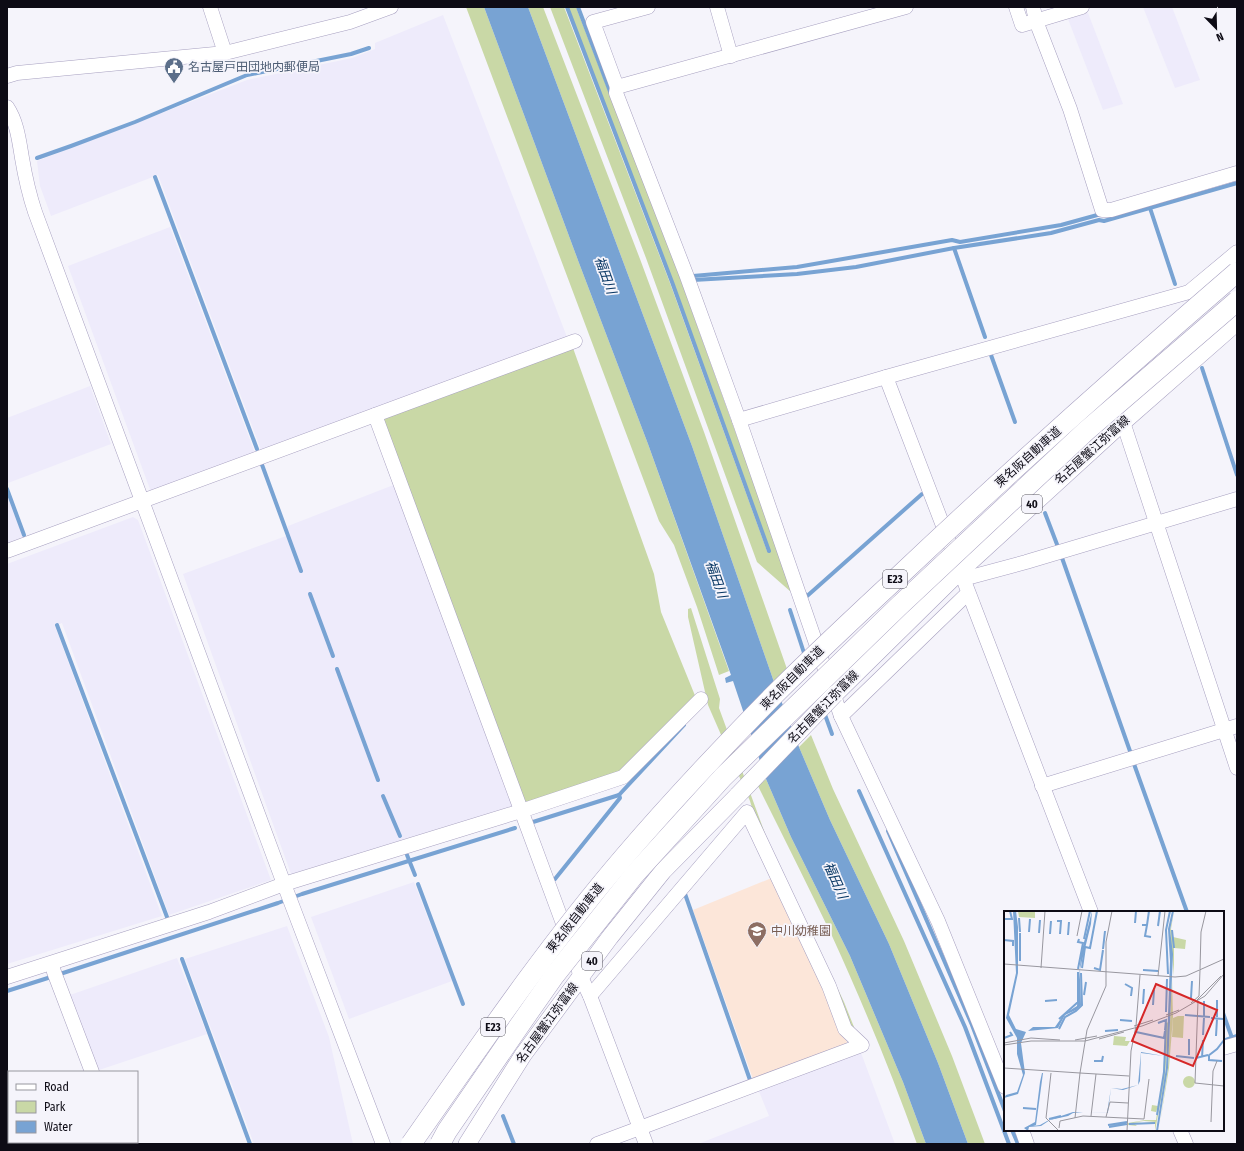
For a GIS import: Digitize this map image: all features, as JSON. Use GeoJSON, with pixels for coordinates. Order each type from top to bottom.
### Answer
{"type":"FeatureCollection","features":[{"type":"Feature","properties":{"kind":"highway","name":"東名阪自動車道"},"geometry":{"type":"LineString","coordinates":[[411,1144],[507,1008],[579,912],[671,804],[721,750],[779,690],[938,539],[1166,333],[1237,272]]}},
{"type":"Feature","properties":{"kind":"highway","name":"東名阪自動車道"},"geometry":{"type":"LineString","coordinates":[[440,1144],[447,1131],[518,1026],[554,976],[634,875],[723,777],[898,607],[1086,431],[1237,301]]}},
{"type":"Feature","properties":{"kind":"main road","name":"名古屋蟹江弥富線"},"geometry":{"type":"LineString","coordinates":[[467,1144],[523,1055],[610,937],[663,871],[835,694],[1123,422],[1237,322]]}},
{"type":"Feature","properties":{"kind":"street"},"geometry":{"type":"LineString","coordinates":[[210,7],[225,52]]}},
{"type":"Feature","properties":{"kind":"street"},"geometry":{"type":"LineString","coordinates":[[7,76],[17,73],[225,52],[350,22],[391,7]]}},
{"type":"Feature","properties":{"kind":"street"},"geometry":{"type":"LineString","coordinates":[[648,7],[593,22],[617,87],[616,93],[686,274],[739,420],[841,716],[938,921],[1004,1085]]}},
{"type":"Feature","properties":{"kind":"street"},"geometry":{"type":"LineString","coordinates":[[717,7],[731,56]]}},
{"type":"Feature","properties":{"kind":"street"},"geometry":{"type":"LineString","coordinates":[[617,87],[906,7]]}},
{"type":"Feature","properties":{"kind":"street"},"geometry":{"type":"LineString","coordinates":[[1016,7],[1022,25],[1081,7]]}},
{"type":"Feature","properties":{"kind":"street"},"geometry":{"type":"LineString","coordinates":[[1033,7],[1036,21],[1070,109],[1102,210],[1111,210],[1237,173]]}},
{"type":"Feature","properties":{"kind":"street"},"geometry":{"type":"LineString","coordinates":[[7,107],[18,133],[31,201],[286,889],[383,1144]]}},
{"type":"Feature","properties":{"kind":"street"},"geometry":{"type":"LineString","coordinates":[[739,420],[1189,292],[1237,252]]}},
{"type":"Feature","properties":{"kind":"street"},"geometry":{"type":"LineString","coordinates":[[7,551],[575,341]]}},
{"type":"Feature","properties":{"kind":"street"},"geometry":{"type":"LineString","coordinates":[[886,377],[1091,911]]}},
{"type":"Feature","properties":{"kind":"street"},"geometry":{"type":"LineString","coordinates":[[375,415],[581,977],[590,996],[646,1144]]}},
{"type":"Feature","properties":{"kind":"street"},"geometry":{"type":"LineString","coordinates":[[1123,422],[1156,523],[1231,728],[1237,768]]}},
{"type":"Feature","properties":{"kind":"street"},"geometry":{"type":"LineString","coordinates":[[961,575],[1026,562],[1237,499]]}},
{"type":"Feature","properties":{"kind":"street"},"geometry":{"type":"LineString","coordinates":[[841,716],[968,593]]}},
{"type":"Feature","properties":{"kind":"street"},"geometry":{"type":"LineString","coordinates":[[7,977],[209,912],[286,889],[623,777],[701,699]]}},
{"type":"Feature","properties":{"kind":"street"},"geometry":{"type":"LineString","coordinates":[[1042,786],[1231,728]]}},
{"type":"Feature","properties":{"kind":"street"},"geometry":{"type":"LineString","coordinates":[[590,996],[747,812],[829,986],[846,1029],[862,1045],[597,1144]]}},
{"type":"Feature","properties":{"kind":"street"},"geometry":{"type":"LineString","coordinates":[[52,963],[54,972],[92,1071]]}},
{"type":"Feature","properties":{"kind":"street"},"geometry":{"type":"LineString","coordinates":[[1224,1048],[1237,1044]]}},
{"type":"Feature","properties":{"kind":"street"},"geometry":{"type":"LineString","coordinates":[[1022,1131],[1027,1144]]}},
{"type":"Feature","properties":{"kind":"street"},"geometry":{"type":"LineString","coordinates":[[1180,1131],[1186,1144]]}},
{"type":"Feature","properties":{"kind":"shaded area"},"geometry":{"type":"Polygon","coordinates":[[[1143,7],[1172,7],[1200,80],[1175,88],[1143,7]]]}},
{"type":"Feature","properties":{"kind":"shaded area"},"geometry":{"type":"Polygon","coordinates":[[[1088,13],[1123,104],[1103,110],[1068,19],[1088,13]]]}},
{"type":"Feature","properties":{"kind":"shaded area"},"geometry":{"type":"Polygon","coordinates":[[[443,15],[567,337],[261,450],[158,175],[51,216],[40,186],[37,161],[247,80],[352,58],[375,49],[375,43],[443,15]]]}},
{"type":"Feature","properties":{"kind":"shaded area"},"geometry":{"type":"Polygon","coordinates":[[[170,227],[255,453],[151,492],[68,266],[170,227]]]}},
{"type":"Feature","properties":{"kind":"shaded area"},"geometry":{"type":"Polygon","coordinates":[[[90,386],[111,444],[8,483],[7,418],[90,386]]]}},
{"type":"Feature","properties":{"kind":"shaded area"},"geometry":{"type":"Polygon","coordinates":[[[396,484],[514,803],[512,806],[291,874],[183,574],[286,536],[288,526],[396,484]]]}},
{"type":"Feature","properties":{"kind":"shaded area"},"geometry":{"type":"Polygon","coordinates":[[[7,495],[23,537],[7,543],[7,495]]]}},
{"type":"Feature","properties":{"kind":"shaded area"},"geometry":{"type":"Polygon","coordinates":[[[133,517],[138,520],[271,880],[169,915],[62,623],[55,626],[162,916],[7,964],[7,564],[133,517]]]}},
{"type":"Feature","properties":{"kind":"shaded area","name":"中川幼稚園"},"geometry":{"type":"Polygon","coordinates":[[[774,877],[825,987],[848,1045],[754,1082],[693,910],[774,877]]]}},
{"type":"Feature","properties":{"kind":"shaded area"},"geometry":{"type":"Polygon","coordinates":[[[414,882],[452,981],[349,1019],[311,917],[414,882]]]}},
{"type":"Feature","properties":{"kind":"shaded area"},"geometry":{"type":"Polygon","coordinates":[[[287,926],[329,1037],[353,1144],[254,1144],[185,959],[287,926]]]}},
{"type":"Feature","properties":{"kind":"shaded area"},"geometry":{"type":"Polygon","coordinates":[[[177,958],[207,1034],[96,1071],[67,996],[177,958]]]}},
{"type":"Feature","properties":{"kind":"shaded area"},"geometry":{"type":"Polygon","coordinates":[[[860,1050],[895,1144],[698,1144],[769,1116],[758,1089],[860,1050]]]}},
{"type":"Feature","properties":{"kind":"green space"},"geometry":{"type":"Polygon","coordinates":[[[466,7],[484,7],[648,444],[729,671],[719,675],[697,607],[674,545],[659,521],[466,7]]]}},
{"type":"Feature","properties":{"kind":"green space"},"geometry":{"type":"Polygon","coordinates":[[[528,7],[543,7],[640,259],[704,432],[787,669],[774,682],[692,446],[528,7]]]}},
{"type":"Feature","properties":{"kind":"green space"},"geometry":{"type":"Polygon","coordinates":[[[550,7],[564,7],[670,283],[767,551],[769,551],[673,282],[568,7],[576,7],[680,278],[793,592],[791,592],[757,562],[646,258],[550,7]]]}},
{"type":"Feature","properties":{"kind":"green space"},"geometry":{"type":"Polygon","coordinates":[[[573,348],[654,574],[661,612],[696,698],[627,770],[526,802],[520,799],[382,415],[573,348]]]}},
{"type":"Feature","properties":{"kind":"green space"},"geometry":{"type":"Polygon","coordinates":[[[691,608],[720,699],[719,708],[767,839],[844,1002],[856,1032],[848,1025],[757,825],[750,801],[708,705],[688,617],[688,609],[691,608]]]}},
{"type":"Feature","properties":{"kind":"green space"},"geometry":{"type":"Polygon","coordinates":[[[811,735],[833,789],[904,941],[952,1056],[985,1144],[968,1144],[938,1063],[889,944],[830,820],[799,747],[811,735]]]}},
{"type":"Feature","properties":{"kind":"green space"},"geometry":{"type":"Polygon","coordinates":[[[766,779],[791,837],[850,956],[903,1082],[926,1144],[917,1144],[887,1065],[844,962],[758,786],[766,779]]]}},
{"type":"Feature","properties":{"kind":"water","name":"福田川"},"geometry":{"type":"Polygon","coordinates":[[[484,7],[528,7],[692,446],[774,682],[799,747],[830,820],[889,944],[938,1063],[968,1144],[926,1144],[903,1082],[850,956],[791,837],[766,779],[733,681],[726,683],[725,678],[731,675],[648,444],[484,7]]]}},
{"type":"Feature","properties":{"kind":"waterway"},"geometry":{"type":"LineString","coordinates":[[567,7],[672,282],[769,551]]}},
{"type":"Feature","properties":{"kind":"waterway"},"geometry":{"type":"LineString","coordinates":[[578,7],[611,94]]}},
{"type":"Feature","properties":{"kind":"waterway"},"geometry":{"type":"LineString","coordinates":[[37,158],[135,122],[247,75],[351,54],[369,48]]}},
{"type":"Feature","properties":{"kind":"waterway"},"geometry":{"type":"LineString","coordinates":[[155,177],[257,449]]}},
{"type":"Feature","properties":{"kind":"waterway"},"geometry":{"type":"LineString","coordinates":[[694,282],[693,280],[797,274],[856,267],[954,248],[1051,233],[1099,220],[1104,221],[1237,183]]}},
{"type":"Feature","properties":{"kind":"waterway"},"geometry":{"type":"LineString","coordinates":[[1150,208],[1175,284]]}},
{"type":"Feature","properties":{"kind":"waterway"},"geometry":{"type":"LineString","coordinates":[[693,276],[797,267],[952,240],[960,242],[1061,225],[1101,214]]}},
{"type":"Feature","properties":{"kind":"waterway"},"geometry":{"type":"LineString","coordinates":[[954,248],[985,337]]}},
{"type":"Feature","properties":{"kind":"waterway"},"geometry":{"type":"LineString","coordinates":[[991,355],[1015,422]]}},
{"type":"Feature","properties":{"kind":"waterway"},"geometry":{"type":"LineString","coordinates":[[1202,368],[1237,475]]}},
{"type":"Feature","properties":{"kind":"waterway"},"geometry":{"type":"LineString","coordinates":[[261,462],[301,571]]}},
{"type":"Feature","properties":{"kind":"waterway"},"geometry":{"type":"LineString","coordinates":[[7,489],[24,535]]}},
{"type":"Feature","properties":{"kind":"waterway"},"geometry":{"type":"LineString","coordinates":[[805,594],[806,597],[922,494]]}},
{"type":"Feature","properties":{"kind":"waterway"},"geometry":{"type":"LineString","coordinates":[[1045,513],[1058,547]]}},
{"type":"Feature","properties":{"kind":"waterway"},"geometry":{"type":"LineString","coordinates":[[1061,555],[1131,754]]}},
{"type":"Feature","properties":{"kind":"waterway"},"geometry":{"type":"LineString","coordinates":[[310,594],[333,656]]}},
{"type":"Feature","properties":{"kind":"waterway"},"geometry":{"type":"LineString","coordinates":[[790,610],[805,656]]}},
{"type":"Feature","properties":{"kind":"waterway"},"geometry":{"type":"LineString","coordinates":[[57,625],[167,917]]}},
{"type":"Feature","properties":{"kind":"waterway"},"geometry":{"type":"LineString","coordinates":[[337,669],[378,780]]}},
{"type":"Feature","properties":{"kind":"waterway"},"geometry":{"type":"LineString","coordinates":[[824,712],[832,734]]}},
{"type":"Feature","properties":{"kind":"waterway"},"geometry":{"type":"LineString","coordinates":[[533,822],[619,795],[684,725]]}},
{"type":"Feature","properties":{"kind":"waterway"},"geometry":{"type":"LineString","coordinates":[[1134,764],[1187,911]]}},
{"type":"Feature","properties":{"kind":"waterway"},"geometry":{"type":"LineString","coordinates":[[859,791],[965,1027],[1004,1131]]}},
{"type":"Feature","properties":{"kind":"waterway"},"geometry":{"type":"LineString","coordinates":[[555,879],[620,798],[619,795]]}},
{"type":"Feature","properties":{"kind":"waterway"},"geometry":{"type":"LineString","coordinates":[[383,796],[400,836]]}},
{"type":"Feature","properties":{"kind":"waterway"},"geometry":{"type":"LineString","coordinates":[[60,974],[302,894],[515,828]]}},
{"type":"Feature","properties":{"kind":"waterway"},"geometry":{"type":"LineString","coordinates":[[888,831],[972,1025],[1004,1108]]}},
{"type":"Feature","properties":{"kind":"waterway"},"geometry":{"type":"LineString","coordinates":[[407,855],[415,875]]}},
{"type":"Feature","properties":{"kind":"waterway"},"geometry":{"type":"LineString","coordinates":[[418,884],[463,1004]]}},
{"type":"Feature","properties":{"kind":"waterway"},"geometry":{"type":"LineString","coordinates":[[684,891],[750,1080]]}},
{"type":"Feature","properties":{"kind":"waterway"},"geometry":{"type":"LineString","coordinates":[[182,959],[250,1144]]}},
{"type":"Feature","properties":{"kind":"waterway"},"geometry":{"type":"LineString","coordinates":[[7,991],[51,977]]}},
{"type":"Feature","properties":{"kind":"waterway"},"geometry":{"type":"LineString","coordinates":[[1224,1016],[1232,1038]]}},
{"type":"Feature","properties":{"kind":"waterway"},"geometry":{"type":"LineString","coordinates":[[1224,1041],[1237,1036]]}},
{"type":"Feature","properties":{"kind":"waterway"},"geometry":{"type":"LineString","coordinates":[[503,1116],[514,1144]]}},
{"type":"Feature","properties":{"kind":"waterway"},"geometry":{"type":"LineString","coordinates":[[1004,1131],[1009,1144]]}},
{"type":"Feature","properties":{"kind":"waterway"},"geometry":{"type":"LineString","coordinates":[[1012,1131],[1018,1144]]}},
{"type":"Feature","properties":{"kind":"place","name":"名古屋戸田団地内郵便局"},"geometry":{"type":"Point","coordinates":[174,84]}},
{"type":"Feature","properties":{"kind":"place","name":"中川幼稚園"},"geometry":{"type":"Point","coordinates":[757,948]}}]}
